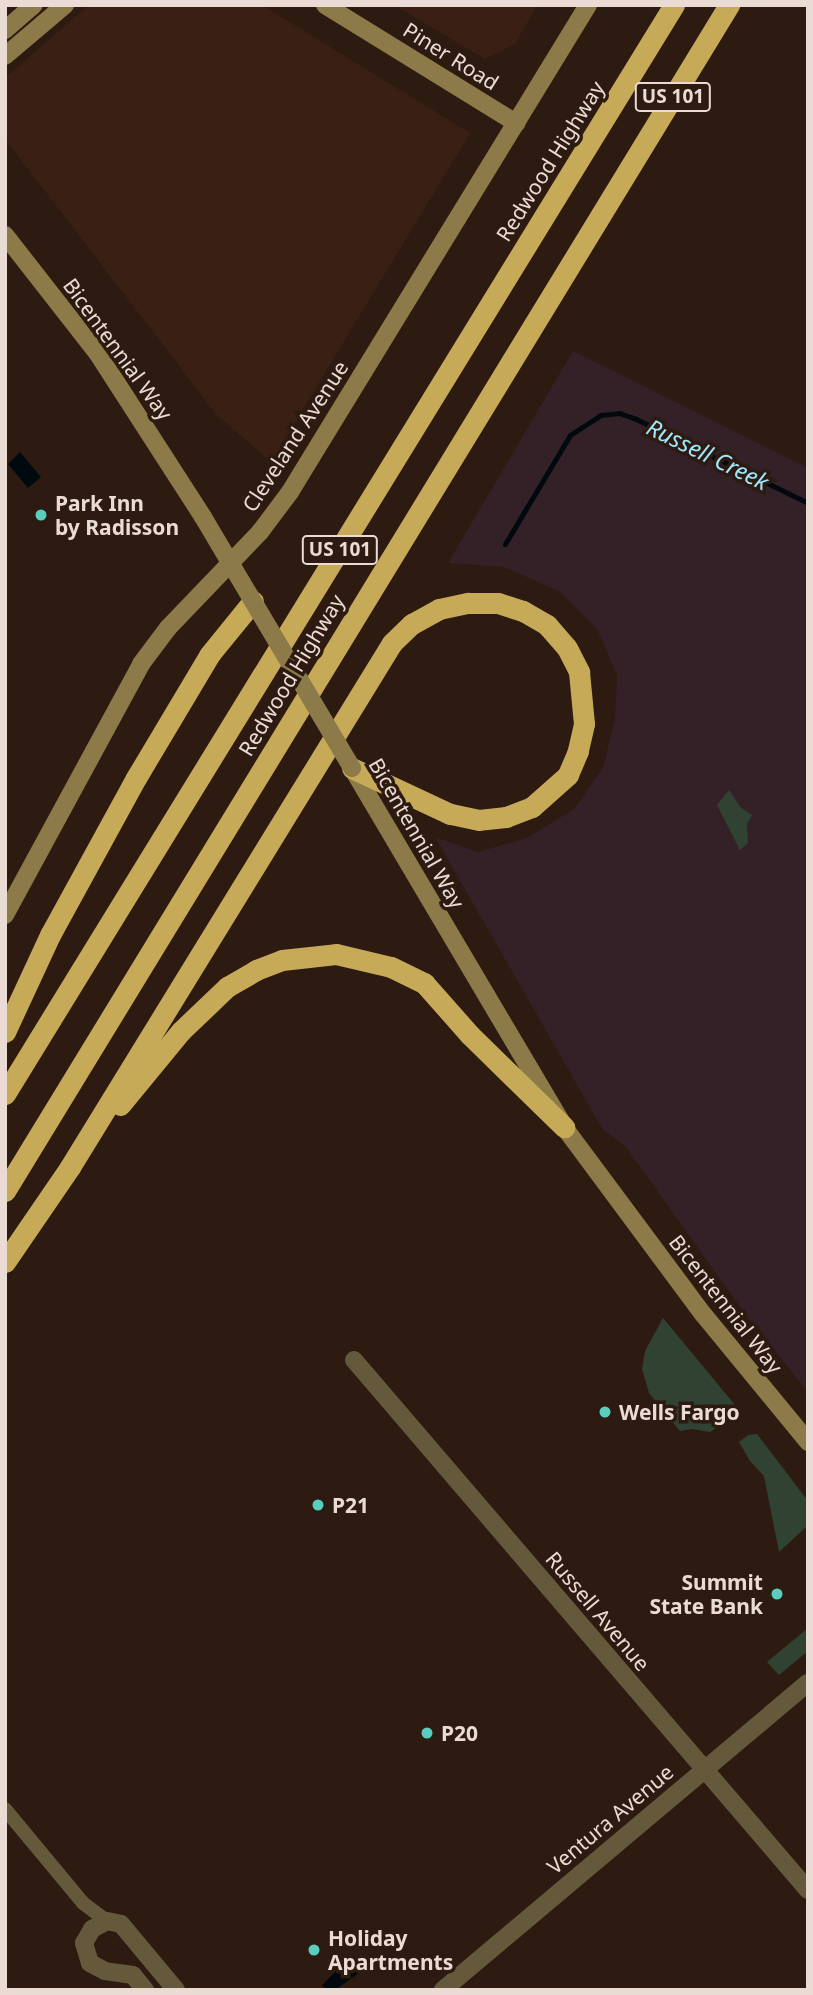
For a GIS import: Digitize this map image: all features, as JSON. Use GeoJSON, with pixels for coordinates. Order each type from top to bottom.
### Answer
{"type":"FeatureCollection","features":[{"type":"Feature","properties":{"kind":"highway","name":"Redwood Highway"},"geometry":{"type":"LineString","coordinates":[[5,1094],[674,5]]}},
{"type":"Feature","properties":{"kind":"highway","name":"Redwood Highway"},"geometry":{"type":"LineString","coordinates":[[5,1191],[731,5]]}},
{"type":"Feature","properties":{"kind":"highway"},"geometry":{"type":"LineString","coordinates":[[5,1032],[56,923],[136,778],[211,654],[253,601]]}},
{"type":"Feature","properties":{"kind":"highway"},"geometry":{"type":"LineString","coordinates":[[5,1262],[70,1167],[392,643],[412,624],[439,609],[498,603],[523,611],[547,625],[567,648],[579,672],[584,724],[578,751],[568,775],[532,807],[506,817],[479,820],[450,814],[352,768]]}},
{"type":"Feature","properties":{"kind":"highway"},"geometry":{"type":"LineString","coordinates":[[70,1167],[203,1007],[227,987],[256,970],[282,960],[308,956],[336,954],[361,958],[424,983],[470,1035],[565,1127]]}},
{"type":"Feature","properties":{"kind":"main road"},"geometry":{"type":"LineString","coordinates":[[5,30],[34,5]]}},
{"type":"Feature","properties":{"kind":"main road"},"geometry":{"type":"LineString","coordinates":[[5,56],[65,5]]}},
{"type":"Feature","properties":{"kind":"main road","name":"Piner Road"},"geometry":{"type":"LineString","coordinates":[[325,5],[516,123]]}},
{"type":"Feature","properties":{"kind":"main road","name":"Cleveland Avenue"},"geometry":{"type":"LineString","coordinates":[[5,915],[141,664],[168,628],[260,532],[290,492],[588,5]]}},
{"type":"Feature","properties":{"kind":"main road","name":"Bicentennial Way"},"geometry":{"type":"LineString","coordinates":[[5,235],[98,354],[203,517],[565,1127],[703,1314],[808,1442]]}},
{"type":"Feature","properties":{"kind":"street","name":"Russell Avenue"},"geometry":{"type":"LineString","coordinates":[[355,1360],[808,1890]]}},
{"type":"Feature","properties":{"kind":"street","name":"Ventura Avenue"},"geometry":{"type":"LineString","coordinates":[[443,1990],[808,1683]]}},
{"type":"Feature","properties":{"kind":"street"},"geometry":{"type":"LineString","coordinates":[[5,1810],[83,1903],[107,1922],[125,1927],[176,1990]]}},
{"type":"Feature","properties":{"kind":"street"},"geometry":{"type":"LineString","coordinates":[[107,1922],[92,1929],[87,1936],[85,1955],[90,1964],[105,1971],[133,1975],[145,1990]]}},
{"type":"Feature","properties":{"kind":"shaded area"},"geometry":{"type":"Polygon","coordinates":[[[89,5],[262,5],[470,133],[271,462],[217,415],[5,139],[5,78],[89,5]]]}},
{"type":"Feature","properties":{"kind":"shaded area"},"geometry":{"type":"Polygon","coordinates":[[[394,5],[537,5],[515,44],[485,59],[394,5]]]}},
{"type":"Feature","properties":{"kind":"shaded area"},"geometry":{"type":"Polygon","coordinates":[[[573,351],[808,468],[808,1392],[745,1314],[626,1147],[603,1130],[435,837],[478,852],[527,838],[574,809],[603,768],[615,718],[617,675],[597,629],[559,591],[504,567],[448,563],[573,351]]]}},
{"type":"Feature","properties":{"kind":"shaded area"},"geometry":{"type":"Polygon","coordinates":[[[20,452],[41,477],[28,488],[8,464],[20,452]]]}},
{"type":"Feature","properties":{"kind":"shaded area"},"geometry":{"type":"Polygon","coordinates":[[[348,1959],[359,1973],[335,1990],[326,1990],[322,1985],[348,1959]]]}},
{"type":"Feature","properties":{"kind":"green space"},"geometry":{"type":"Polygon","coordinates":[[[729,790],[741,808],[752,815],[747,824],[748,843],[740,850],[717,805],[729,790]]]}},
{"type":"Feature","properties":{"kind":"green space"},"geometry":{"type":"Polygon","coordinates":[[[663,1318],[735,1405],[724,1423],[710,1432],[692,1429],[680,1431],[649,1393],[642,1369],[645,1351],[663,1318]]]}},
{"type":"Feature","properties":{"kind":"green space"},"geometry":{"type":"Polygon","coordinates":[[[757,1434],[808,1501],[808,1531],[805,1528],[779,1552],[764,1476],[750,1461],[739,1442],[748,1435],[757,1434]]]}},
{"type":"Feature","properties":{"kind":"green space"},"geometry":{"type":"Polygon","coordinates":[[[808,1628],[808,1651],[779,1675],[767,1662],[808,1628]]]}},
{"type":"Feature","properties":{"kind":"waterway","name":"Russell Creek"},"geometry":{"type":"LineString","coordinates":[[505,544],[570,435],[601,415],[619,413],[636,419],[808,503]]}},
{"type":"Feature","properties":{"kind":"place","name":"Park Inn by Radisson"},"geometry":{"type":"Point","coordinates":[41,515]}},
{"type":"Feature","properties":{"kind":"place","name":"Wells Fargo"},"geometry":{"type":"Point","coordinates":[605,1412]}},
{"type":"Feature","properties":{"kind":"place","name":"P21"},"geometry":{"type":"Point","coordinates":[318,1505]}},
{"type":"Feature","properties":{"kind":"place","name":"Summit State Bank"},"geometry":{"type":"Point","coordinates":[777,1594]}},
{"type":"Feature","properties":{"kind":"place","name":"P20"},"geometry":{"type":"Point","coordinates":[427,1733]}},
{"type":"Feature","properties":{"kind":"place","name":"Holiday Apartments"},"geometry":{"type":"Point","coordinates":[314,1950]}}]}
